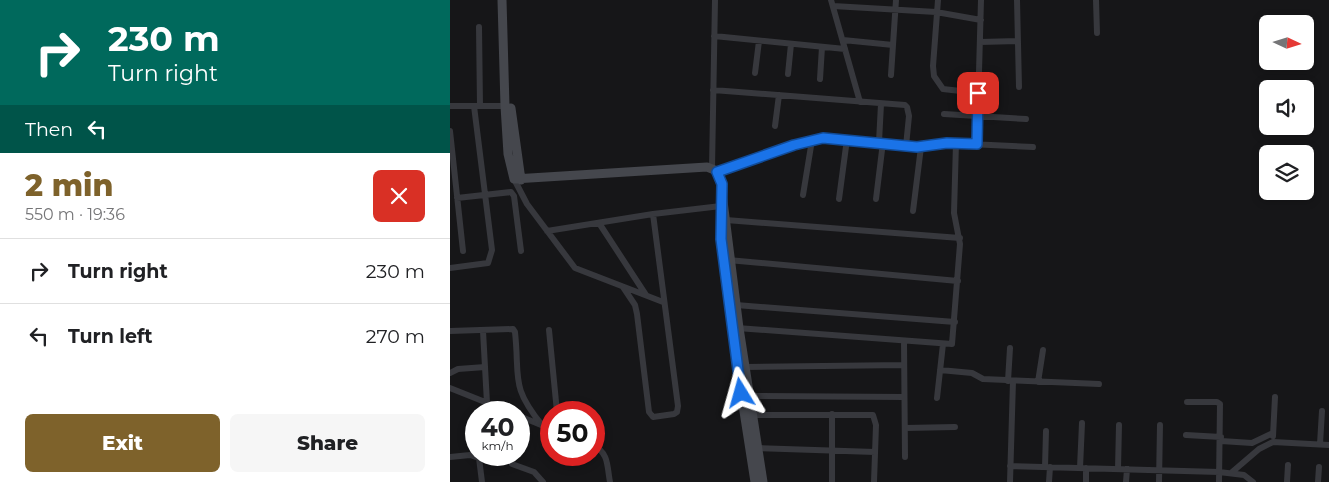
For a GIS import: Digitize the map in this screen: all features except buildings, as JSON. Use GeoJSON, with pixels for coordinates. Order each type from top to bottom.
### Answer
{"type":"FeatureCollection","features":[{"type":"Feature","properties":{"kind":"main road"},"geometry":{"type":"LineString","coordinates":[[502,0],[508,154],[518,180]]}},
{"type":"Feature","properties":{"kind":"main road"},"geometry":{"type":"LineString","coordinates":[[508,0],[510,105],[518,180]]}},
{"type":"Feature","properties":{"kind":"main road"},"geometry":{"type":"LineString","coordinates":[[518,180],[714,170],[722,184],[726,220],[727,260],[736,305],[736,328],[745,368],[756,448],[763,482]]}},
{"type":"Feature","properties":{"kind":"main road"},"geometry":{"type":"LineString","coordinates":[[722,184],[721,206],[755,482]]}},
{"type":"Feature","properties":{"kind":"street"},"geometry":{"type":"LineString","coordinates":[[715,0],[714,170],[812,140],[847,138],[922,147],[956,143],[1033,147]]}},
{"type":"Feature","properties":{"kind":"street"},"geometry":{"type":"LineString","coordinates":[[891,75],[896,0]]}},
{"type":"Feature","properties":{"kind":"street"},"geometry":{"type":"LineString","coordinates":[[938,0],[933,66],[937,84],[943,89],[978,93]]}},
{"type":"Feature","properties":{"kind":"street"},"geometry":{"type":"LineString","coordinates":[[977,144],[980,0]]}},
{"type":"Feature","properties":{"kind":"street"},"geometry":{"type":"LineString","coordinates":[[1017,0],[1019,87]]}},
{"type":"Feature","properties":{"kind":"street"},"geometry":{"type":"LineString","coordinates":[[1096,0],[1097,33]]}},
{"type":"Feature","properties":{"kind":"street"},"geometry":{"type":"LineString","coordinates":[[860,102],[832,3],[936,12],[980,20]]}},
{"type":"Feature","properties":{"kind":"street"},"geometry":{"type":"LineString","coordinates":[[450,268],[483,265],[491,257],[492,250],[477,106],[479,27]]}},
{"type":"Feature","properties":{"kind":"street"},"geometry":{"type":"LineString","coordinates":[[714,36],[845,49]]}},
{"type":"Feature","properties":{"kind":"street"},"geometry":{"type":"LineString","coordinates":[[843,40],[893,46]]}},
{"type":"Feature","properties":{"kind":"street"},"geometry":{"type":"LineString","coordinates":[[755,73],[759,41]]}},
{"type":"Feature","properties":{"kind":"street"},"geometry":{"type":"LineString","coordinates":[[980,42],[1018,41]]}},
{"type":"Feature","properties":{"kind":"street"},"geometry":{"type":"LineString","coordinates":[[788,74],[791,44]]}},
{"type":"Feature","properties":{"kind":"street"},"geometry":{"type":"LineString","coordinates":[[820,79],[822,47]]}},
{"type":"Feature","properties":{"kind":"street"},"geometry":{"type":"LineString","coordinates":[[713,90],[907,107],[909,116],[906,146]]}},
{"type":"Feature","properties":{"kind":"street"},"geometry":{"type":"LineString","coordinates":[[776,126],[779,95]]}},
{"type":"Feature","properties":{"kind":"street"},"geometry":{"type":"LineString","coordinates":[[876,199],[882,104]]}},
{"type":"Feature","properties":{"kind":"street"},"geometry":{"type":"LineString","coordinates":[[450,106],[505,106]]}},
{"type":"Feature","properties":{"kind":"street"},"geometry":{"type":"LineString","coordinates":[[944,114],[1026,119]]}},
{"type":"Feature","properties":{"kind":"street"},"geometry":{"type":"LineString","coordinates":[[450,131],[463,251]]}},
{"type":"Feature","properties":{"kind":"street"},"geometry":{"type":"LineString","coordinates":[[839,199],[847,138]]}},
{"type":"Feature","properties":{"kind":"street"},"geometry":{"type":"LineString","coordinates":[[803,195],[812,140]]}},
{"type":"Feature","properties":{"kind":"street"},"geometry":{"type":"LineString","coordinates":[[736,328],[950,345],[954,342],[960,238],[954,213],[956,143]]}},
{"type":"Feature","properties":{"kind":"street"},"geometry":{"type":"LineString","coordinates":[[913,211],[922,147]]}},
{"type":"Feature","properties":{"kind":"street"},"geometry":{"type":"LineString","coordinates":[[518,180],[527,204],[575,268],[663,302]]}},
{"type":"Feature","properties":{"kind":"street"},"geometry":{"type":"LineString","coordinates":[[457,198],[507,192],[514,196],[521,251]]}},
{"type":"Feature","properties":{"kind":"street"},"geometry":{"type":"LineString","coordinates":[[547,231],[653,214],[721,206]]}},
{"type":"Feature","properties":{"kind":"street"},"geometry":{"type":"LineString","coordinates":[[623,287],[635,305],[637,314],[649,412],[653,417],[674,414],[678,410],[653,214]]}},
{"type":"Feature","properties":{"kind":"street"},"geometry":{"type":"LineString","coordinates":[[726,220],[960,238]]}},
{"type":"Feature","properties":{"kind":"street"},"geometry":{"type":"LineString","coordinates":[[600,223],[646,295]]}},
{"type":"Feature","properties":{"kind":"street"},"geometry":{"type":"LineString","coordinates":[[727,260],[958,281]]}},
{"type":"Feature","properties":{"kind":"street"},"geometry":{"type":"LineString","coordinates":[[736,305],[955,322]]}},
{"type":"Feature","properties":{"kind":"street"},"geometry":{"type":"LineString","coordinates":[[450,331],[508,329],[515,332],[518,384],[521,395],[540,422]]}},
{"type":"Feature","properties":{"kind":"street"},"geometry":{"type":"LineString","coordinates":[[549,330],[556,401]]}},
{"type":"Feature","properties":{"kind":"street"},"geometry":{"type":"LineString","coordinates":[[483,331],[487,401]]}},
{"type":"Feature","properties":{"kind":"street"},"geometry":{"type":"LineString","coordinates":[[904,341],[905,457]]}},
{"type":"Feature","properties":{"kind":"street"},"geometry":{"type":"LineString","coordinates":[[937,398],[942,344]]}},
{"type":"Feature","properties":{"kind":"street"},"geometry":{"type":"LineString","coordinates":[[1010,348],[1010,482]]}},
{"type":"Feature","properties":{"kind":"street"},"geometry":{"type":"LineString","coordinates":[[1038,382],[1043,350]]}},
{"type":"Feature","properties":{"kind":"street"},"geometry":{"type":"LineString","coordinates":[[745,368],[904,365]]}},
{"type":"Feature","properties":{"kind":"street"},"geometry":{"type":"LineString","coordinates":[[450,373],[458,369],[485,367]]}},
{"type":"Feature","properties":{"kind":"street"},"geometry":{"type":"LineString","coordinates":[[940,370],[972,373],[983,380],[1099,384]]}},
{"type":"Feature","properties":{"kind":"street"},"geometry":{"type":"LineString","coordinates":[[450,388],[482,401]]}},
{"type":"Feature","properties":{"kind":"street"},"geometry":{"type":"LineString","coordinates":[[749,396],[904,397]]}},
{"type":"Feature","properties":{"kind":"street"},"geometry":{"type":"LineString","coordinates":[[1273,442],[1275,397]]}},
{"type":"Feature","properties":{"kind":"street"},"geometry":{"type":"LineString","coordinates":[[1187,402],[1217,402],[1220,404],[1219,482]]}},
{"type":"Feature","properties":{"kind":"street"},"geometry":{"type":"LineString","coordinates":[[1320,444],[1322,411]]}},
{"type":"Feature","properties":{"kind":"street"},"geometry":{"type":"LineString","coordinates":[[832,414],[832,482]]}},
{"type":"Feature","properties":{"kind":"street"},"geometry":{"type":"LineString","coordinates":[[752,415],[873,415],[876,425],[874,482]]}},
{"type":"Feature","properties":{"kind":"street"},"geometry":{"type":"LineString","coordinates":[[1082,423],[1083,468],[1086,482]]}},
{"type":"Feature","properties":{"kind":"street"},"geometry":{"type":"LineString","coordinates":[[1118,469],[1119,425]]}},
{"type":"Feature","properties":{"kind":"street"},"geometry":{"type":"LineString","coordinates":[[1158,482],[1160,425]]}},
{"type":"Feature","properties":{"kind":"street"},"geometry":{"type":"LineString","coordinates":[[905,428],[955,428]]}},
{"type":"Feature","properties":{"kind":"street"},"geometry":{"type":"LineString","coordinates":[[1046,431],[1049,482]]}},
{"type":"Feature","properties":{"kind":"street"},"geometry":{"type":"LineString","coordinates":[[1186,435],[1252,443],[1273,433]]}},
{"type":"Feature","properties":{"kind":"street"},"geometry":{"type":"LineString","coordinates":[[1231,473],[1258,450],[1273,442],[1329,445]]}},
{"type":"Feature","properties":{"kind":"street"},"geometry":{"type":"LineString","coordinates":[[756,448],[875,452]]}},
{"type":"Feature","properties":{"kind":"street"},"geometry":{"type":"LineString","coordinates":[[605,454],[610,482]]}},
{"type":"Feature","properties":{"kind":"street"},"geometry":{"type":"LineString","coordinates":[[450,457],[470,455],[479,458],[482,482]]}},
{"type":"Feature","properties":{"kind":"street"},"geometry":{"type":"LineString","coordinates":[[1287,482],[1288,465]]}},
{"type":"Feature","properties":{"kind":"street"},"geometry":{"type":"LineString","coordinates":[[518,466],[534,472],[543,482]]}},
{"type":"Feature","properties":{"kind":"street"},"geometry":{"type":"LineString","coordinates":[[1010,466],[1219,472],[1244,475],[1253,482]]}},
{"type":"Feature","properties":{"kind":"street"},"geometry":{"type":"LineString","coordinates":[[1318,482],[1319,467]]}},
{"type":"Feature","properties":{"kind":"street"},"geometry":{"type":"LineString","coordinates":[[1126,469],[1126,482]]}},
{"type":"Feature","properties":{"kind":"route"},"geometry":{"type":"LineString","coordinates":[[741,393],[721,239],[722,184],[717,172],[794,145],[823,138],[836,137],[917,147],[947,143],[977,144],[978,93]]}}]}
